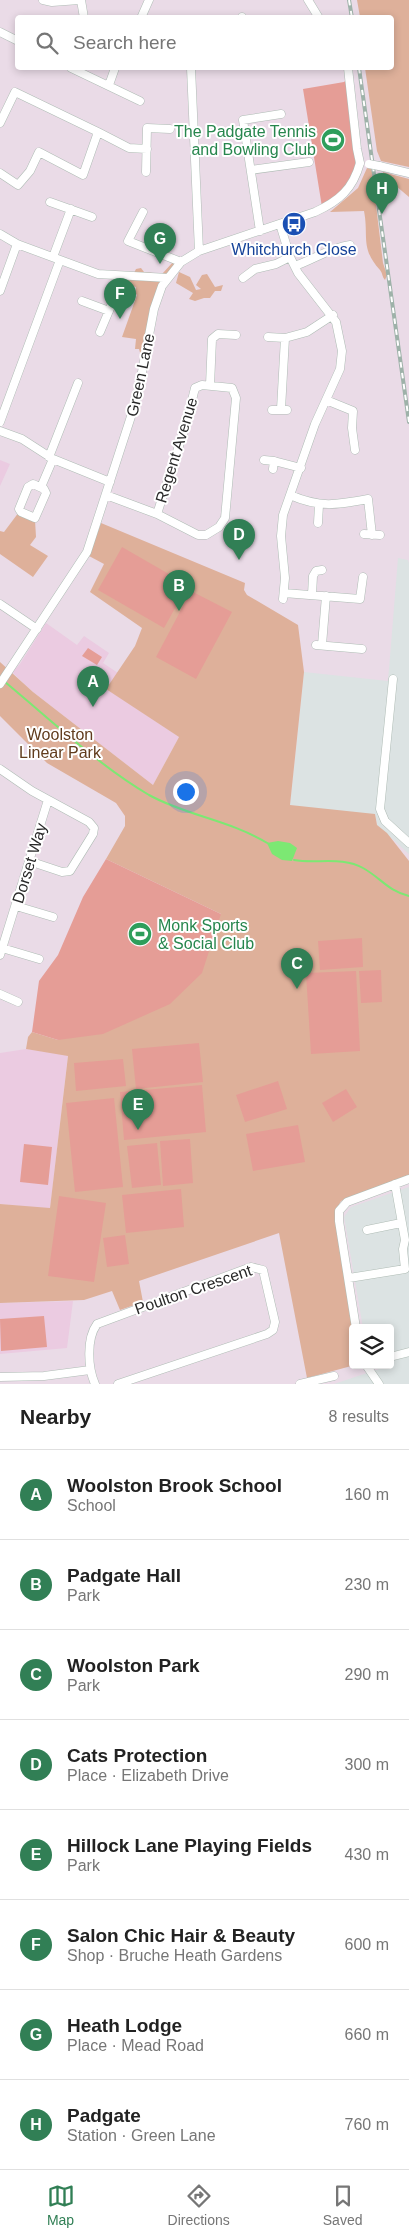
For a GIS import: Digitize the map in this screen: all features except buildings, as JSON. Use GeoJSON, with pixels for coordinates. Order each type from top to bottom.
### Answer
{"type":"FeatureCollection","features":[{"type":"Feature","properties":{"kind":"street"},"geometry":{"type":"LineString","coordinates":[[43,0],[52,2],[80,0],[83,15]]}},
{"type":"Feature","properties":{"kind":"street"},"geometry":{"type":"LineString","coordinates":[[143,15],[149,0]]}},
{"type":"Feature","properties":{"kind":"street"},"geometry":{"type":"LineString","coordinates":[[308,0],[317,15]]}},
{"type":"Feature","properties":{"kind":"street"},"geometry":{"type":"LineString","coordinates":[[0,32],[15,40]]}},
{"type":"Feature","properties":{"kind":"street"},"geometry":{"type":"LineString","coordinates":[[76,70],[140,101]]}},
{"type":"Feature","properties":{"kind":"street"},"geometry":{"type":"LineString","coordinates":[[109,86],[114,70]]}},
{"type":"Feature","properties":{"kind":"street"},"geometry":{"type":"LineString","coordinates":[[191,70],[199,251]]}},
{"type":"Feature","properties":{"kind":"street"},"geometry":{"type":"LineString","coordinates":[[348,70],[360,163],[409,173]]}},
{"type":"Feature","properties":{"kind":"street"},"geometry":{"type":"LineString","coordinates":[[0,123],[3,108],[15,92],[129,148],[146,150]]}},
{"type":"Feature","properties":{"kind":"street"},"geometry":{"type":"LineString","coordinates":[[260,231],[243,120],[281,114]]}},
{"type":"Feature","properties":{"kind":"street"},"geometry":{"type":"LineString","coordinates":[[146,172],[148,128],[170,129]]}},
{"type":"Feature","properties":{"kind":"street"},"geometry":{"type":"LineString","coordinates":[[0,173],[18,185],[28,175],[39,152],[83,175],[98,132]]}},
{"type":"Feature","properties":{"kind":"street"},"geometry":{"type":"LineString","coordinates":[[251,170],[309,162]]}},
{"type":"Feature","properties":{"kind":"street","name":"Green Lane"},"geometry":{"type":"LineString","coordinates":[[2,681],[84,559],[138,398],[156,301],[168,278],[181,262],[199,251],[315,212],[339,199],[351,187],[360,163]]}},
{"type":"Feature","properties":{"kind":"street"},"geometry":{"type":"LineString","coordinates":[[51,202],[92,217]]}},
{"type":"Feature","properties":{"kind":"street"},"geometry":{"type":"LineString","coordinates":[[0,422],[71,209]]}},
{"type":"Feature","properties":{"kind":"street"},"geometry":{"type":"LineString","coordinates":[[143,212],[128,241],[181,262]]}},
{"type":"Feature","properties":{"kind":"street"},"geometry":{"type":"LineString","coordinates":[[280,224],[290,257],[295,266],[310,288],[333,315],[341,337],[342,357],[338,376],[315,424],[302,468],[283,515],[281,536],[285,570],[283,596],[326,596],[360,602],[363,577]]}},
{"type":"Feature","properties":{"kind":"street"},"geometry":{"type":"LineString","coordinates":[[0,234],[17,244],[98,274],[168,278]]}},
{"type":"Feature","properties":{"kind":"street"},"geometry":{"type":"LineString","coordinates":[[0,291],[17,244]]}},
{"type":"Feature","properties":{"kind":"street"},"geometry":{"type":"LineString","coordinates":[[295,266],[331,249],[347,246],[345,255]]}},
{"type":"Feature","properties":{"kind":"street"},"geometry":{"type":"LineString","coordinates":[[248,276],[254,269],[276,264],[290,257]]}},
{"type":"Feature","properties":{"kind":"street"},"geometry":{"type":"LineString","coordinates":[[100,332],[120,276]]}},
{"type":"Feature","properties":{"kind":"street"},"geometry":{"type":"LineString","coordinates":[[82,301],[109,311]]}},
{"type":"Feature","properties":{"kind":"street"},"geometry":{"type":"LineString","coordinates":[[268,337],[285,338],[307,332],[333,315]]}},
{"type":"Feature","properties":{"kind":"street"},"geometry":{"type":"LineString","coordinates":[[106,495],[157,514],[198,535],[206,535],[219,528],[224,521],[236,398],[235,391],[230,388],[210,385],[212,339],[218,334],[236,335]]}},
{"type":"Feature","properties":{"kind":"street"},"geometry":{"type":"LineString","coordinates":[[272,410],[284,410],[285,338]]}},
{"type":"Feature","properties":{"kind":"street"},"geometry":{"type":"LineString","coordinates":[[41,487],[78,383]]}},
{"type":"Feature","properties":{"kind":"street","name":"Regent Avenue"},"geometry":{"type":"LineString","coordinates":[[157,514],[196,386],[210,385]]}},
{"type":"Feature","properties":{"kind":"street"},"geometry":{"type":"LineString","coordinates":[[326,400],[357,411],[352,428],[355,450]]}},
{"type":"Feature","properties":{"kind":"street"},"geometry":{"type":"LineString","coordinates":[[0,431],[22,439],[51,458],[110,482]]}},
{"type":"Feature","properties":{"kind":"street"},"geometry":{"type":"LineString","coordinates":[[264,460],[273,465],[302,468]]}},
{"type":"Feature","properties":{"kind":"street"},"geometry":{"type":"LineString","coordinates":[[290,495],[319,505],[339,505],[376,498]]}},
{"type":"Feature","properties":{"kind":"street"},"geometry":{"type":"LineString","coordinates":[[364,534],[376,535],[368,499]]}},
{"type":"Feature","properties":{"kind":"street"},"geometry":{"type":"LineString","coordinates":[[318,523],[319,505]]}},
{"type":"Feature","properties":{"kind":"street"},"geometry":{"type":"LineString","coordinates":[[312,595],[313,576],[316,571],[322,570]]}},
{"type":"Feature","properties":{"kind":"street"},"geometry":{"type":"LineString","coordinates":[[326,596],[319,645],[362,649]]}},
{"type":"Feature","properties":{"kind":"street"},"geometry":{"type":"LineString","coordinates":[[0,604],[37,629]]}},
{"type":"Feature","properties":{"kind":"street"},"geometry":{"type":"LineString","coordinates":[[393,679],[380,808],[385,821],[409,843]]}},
{"type":"Feature","properties":{"kind":"street"},"geometry":{"type":"LineString","coordinates":[[0,769],[48,800],[93,825],[94,832],[70,870],[62,872],[29,861]]}},
{"type":"Feature","properties":{"kind":"street","name":"Dorset Way"},"geometry":{"type":"LineString","coordinates":[[1,951],[48,800]]}},
{"type":"Feature","properties":{"kind":"street"},"geometry":{"type":"LineString","coordinates":[[16,906],[53,917]]}},
{"type":"Feature","properties":{"kind":"street"},"geometry":{"type":"LineString","coordinates":[[1,951],[39,959]]}},
{"type":"Feature","properties":{"kind":"street"},"geometry":{"type":"LineString","coordinates":[[0,994],[18,1002]]}},
{"type":"Feature","properties":{"kind":"street"},"geometry":{"type":"LineString","coordinates":[[355,1324],[339,1221],[340,1208],[347,1202],[409,1179]]}},
{"type":"Feature","properties":{"kind":"street"},"geometry":{"type":"LineString","coordinates":[[349,1278],[405,1268],[403,1249],[405,1240],[394,1184]]}},
{"type":"Feature","properties":{"kind":"street"},"geometry":{"type":"LineString","coordinates":[[367,1230],[401,1223]]}},
{"type":"Feature","properties":{"kind":"street","name":"Poulton Crescent"},"geometry":{"type":"LineString","coordinates":[[90,1370],[93,1334],[97,1324],[102,1321],[251,1266],[263,1270],[275,1322],[273,1330],[267,1334],[118,1384]]}},
{"type":"Feature","properties":{"kind":"street"},"geometry":{"type":"LineString","coordinates":[[394,1356],[409,1352]]}},
{"type":"Feature","properties":{"kind":"street"},"geometry":{"type":"LineString","coordinates":[[369,1369],[380,1384]]}},
{"type":"Feature","properties":{"kind":"street"},"geometry":{"type":"LineString","coordinates":[[0,1378],[44,1380],[90,1370],[95,1384]]}},
{"type":"Feature","properties":{"kind":"street"},"geometry":{"type":"LineString","coordinates":[[300,1384],[334,1376]]}},
{"type":"Feature","properties":{"kind":"shaded area","name":"The Padgate Tennis and Bowling Club"},"geometry":{"type":"Polygon","coordinates":[[[347,79],[356,170],[348,187],[322,207],[303,89],[344,82],[347,79]]]}},
{"type":"Feature","properties":{"kind":"shaded area"},"geometry":{"type":"Polygon","coordinates":[[[0,460],[10,464],[0,486],[0,460]]]}},
{"type":"Feature","properties":{"kind":"shaded area"},"geometry":{"type":"Polygon","coordinates":[[[122,547],[188,585],[164,628],[98,590],[122,547]]]}},
{"type":"Feature","properties":{"kind":"shaded area"},"geometry":{"type":"Polygon","coordinates":[[[398,558],[408,560],[409,563],[409,854],[377,825],[376,819],[290,805],[304,672],[388,681],[398,558]]]}},
{"type":"Feature","properties":{"kind":"shaded area"},"geometry":{"type":"Polygon","coordinates":[[[191,591],[232,612],[196,679],[156,657],[191,591]]]}},
{"type":"Feature","properties":{"kind":"shaded area"},"geometry":{"type":"Polygon","coordinates":[[[46,623],[77,645],[84,636],[109,653],[103,663],[118,673],[107,689],[179,737],[153,785],[33,692],[12,672],[20,664],[46,623]]]}},
{"type":"Feature","properties":{"kind":"shaded area"},"geometry":{"type":"Polygon","coordinates":[[[88,648],[102,657],[97,665],[82,656],[88,648]]]}},
{"type":"Feature","properties":{"kind":"shaded area"},"geometry":{"type":"Polygon","coordinates":[[[278,841],[290,843],[297,848],[292,861],[282,860],[272,854],[267,843],[278,841]]]}},
{"type":"Feature","properties":{"kind":"shaded area","name":"Monk Sports & Social Club"},"geometry":{"type":"Polygon","coordinates":[[[106,859],[221,914],[202,973],[170,1004],[103,1034],[58,1040],[32,1032],[39,981],[58,955],[83,897],[106,859]]]}},
{"type":"Feature","properties":{"kind":"shaded area"},"geometry":{"type":"Polygon","coordinates":[[[362,938],[363,967],[320,970],[318,941],[362,938]]]}},
{"type":"Feature","properties":{"kind":"shaded area"},"geometry":{"type":"Polygon","coordinates":[[[381,970],[382,1002],[361,1003],[359,971],[381,970]]]}},
{"type":"Feature","properties":{"kind":"shaded area"},"geometry":{"type":"Polygon","coordinates":[[[356,971],[360,1051],[311,1054],[306,973],[356,971]]]}},
{"type":"Feature","properties":{"kind":"shaded area"},"geometry":{"type":"Polygon","coordinates":[[[199,1043],[203,1082],[136,1089],[132,1049],[199,1043]]]}},
{"type":"Feature","properties":{"kind":"shaded area"},"geometry":{"type":"Polygon","coordinates":[[[26,1049],[68,1055],[50,1209],[0,1204],[0,1053],[26,1049]]]}},
{"type":"Feature","properties":{"kind":"shaded area"},"geometry":{"type":"Polygon","coordinates":[[[123,1059],[126,1086],[76,1091],[74,1063],[123,1059]]]}},
{"type":"Feature","properties":{"kind":"shaded area"},"geometry":{"type":"Polygon","coordinates":[[[278,1081],[287,1109],[245,1122],[236,1095],[278,1081]]]}},
{"type":"Feature","properties":{"kind":"shaded area"},"geometry":{"type":"Polygon","coordinates":[[[202,1085],[206,1132],[124,1140],[120,1092],[202,1085]]]}},
{"type":"Feature","properties":{"kind":"shaded area"},"geometry":{"type":"Polygon","coordinates":[[[346,1089],[357,1107],[333,1122],[322,1103],[346,1089]]]}},
{"type":"Feature","properties":{"kind":"shaded area"},"geometry":{"type":"Polygon","coordinates":[[[114,1098],[123,1187],[75,1192],[66,1103],[114,1098]]]}},
{"type":"Feature","properties":{"kind":"shaded area"},"geometry":{"type":"Polygon","coordinates":[[[298,1125],[305,1162],[253,1171],[246,1134],[298,1125]]]}},
{"type":"Feature","properties":{"kind":"shaded area"},"geometry":{"type":"Polygon","coordinates":[[[190,1139],[193,1183],[163,1186],[160,1141],[190,1139]]]}},
{"type":"Feature","properties":{"kind":"shaded area"},"geometry":{"type":"Polygon","coordinates":[[[157,1143],[161,1185],[132,1188],[127,1146],[157,1143]]]}},
{"type":"Feature","properties":{"kind":"shaded area"},"geometry":{"type":"Polygon","coordinates":[[[24,1144],[52,1147],[48,1185],[20,1182],[24,1144]]]}},
{"type":"Feature","properties":{"kind":"shaded area"},"geometry":{"type":"Polygon","coordinates":[[[409,1187],[409,1384],[334,1384],[379,1369],[394,1369],[394,1324],[362,1324],[344,1217],[351,1207],[409,1187]]]}},
{"type":"Feature","properties":{"kind":"shaded area"},"geometry":{"type":"Polygon","coordinates":[[[181,1189],[184,1227],[126,1233],[122,1195],[181,1189]]]}},
{"type":"Feature","properties":{"kind":"shaded area"},"geometry":{"type":"Polygon","coordinates":[[[59,1196],[106,1203],[94,1282],[48,1276],[59,1196]]]}},
{"type":"Feature","properties":{"kind":"shaded area"},"geometry":{"type":"Polygon","coordinates":[[[125,1235],[129,1264],[107,1267],[103,1238],[125,1235]]]}},
{"type":"Feature","properties":{"kind":"shaded area"},"geometry":{"type":"Polygon","coordinates":[[[73,1301],[67,1348],[0,1354],[0,1303],[73,1301]]]}},
{"type":"Feature","properties":{"kind":"shaded area"},"geometry":{"type":"Polygon","coordinates":[[[44,1316],[47,1347],[1,1351],[0,1319],[44,1316]]]}},
{"type":"Feature","properties":{"kind":"green space"},"geometry":{"type":"Polygon","coordinates":[[[357,0],[409,0],[409,167],[381,161],[377,151],[365,70],[394,70],[394,15],[360,15],[357,0]]]}},
{"type":"Feature","properties":{"kind":"green space"},"geometry":{"type":"Polygon","coordinates":[[[367,168],[371,169],[372,172],[383,263],[387,275],[385,280],[367,249],[364,211],[330,212],[358,188],[367,168]]]}},
{"type":"Feature","properties":{"kind":"green space"},"geometry":{"type":"Polygon","coordinates":[[[383,172],[409,179],[409,197],[396,186],[385,190],[383,172]]]}},
{"type":"Feature","properties":{"kind":"green space"},"geometry":{"type":"Polygon","coordinates":[[[173,262],[178,265],[162,282],[141,356],[139,349],[135,349],[136,339],[122,337],[137,295],[135,293],[136,287],[120,284],[121,277],[134,273],[136,269],[141,268],[144,272],[162,274],[173,262]]]}},
{"type":"Feature","properties":{"kind":"green space"},"geometry":{"type":"Polygon","coordinates":[[[179,272],[190,277],[196,290],[201,289],[196,285],[202,275],[207,274],[215,287],[223,285],[221,291],[215,291],[210,298],[195,301],[189,299],[193,293],[176,283],[179,272]]]}},
{"type":"Feature","properties":{"kind":"green space"},"geometry":{"type":"Polygon","coordinates":[[[19,512],[35,520],[36,537],[30,545],[48,556],[33,577],[0,554],[0,531],[4,532],[19,512]]]}},
{"type":"Feature","properties":{"kind":"green space","name":"Woolston Linear Park"},"geometry":{"type":"Polygon","coordinates":[[[101,523],[245,583],[244,590],[247,595],[298,625],[304,672],[290,805],[375,814],[377,825],[387,833],[409,861],[409,1176],[341,1201],[335,1212],[352,1324],[349,1324],[349,1367],[307,1378],[279,1233],[139,1281],[143,1302],[120,1310],[112,1291],[84,1300],[0,1303],[0,1204],[50,1208],[68,1056],[26,1049],[28,1037],[32,1032],[58,1040],[221,914],[106,859],[125,826],[125,816],[116,803],[47,763],[0,716],[0,662],[33,692],[153,785],[179,737],[106,689],[135,646],[142,628],[90,592],[104,564],[89,556],[101,523]]]}},
{"type":"Feature","properties":{"kind":"waterway"},"geometry":{"type":"LineString","coordinates":[[5,682],[75,742],[111,770],[149,795],[178,808],[239,829],[269,844]]}},
{"type":"Feature","properties":{"kind":"waterway"},"geometry":{"type":"LineString","coordinates":[[294,860],[338,861],[355,864],[395,891],[409,896]]}},
{"type":"Feature","properties":{"kind":"railway"},"geometry":{"type":"LineString","coordinates":[[349,0],[352,15]]}},
{"type":"Feature","properties":{"kind":"railway"},"geometry":{"type":"LineString","coordinates":[[359,70],[409,422]]}},
{"type":"Feature","properties":{"kind":"place","name":"The Padgate Tennis and Bowling Club"},"geometry":{"type":"Point","coordinates":[333,140]}},
{"type":"Feature","properties":{"kind":"place","name":"Padgate"},"geometry":{"type":"Point","coordinates":[382,214]}},
{"type":"Feature","properties":{"kind":"place","name":"Whitchurch Close"},"geometry":{"type":"Point","coordinates":[294,224]}},
{"type":"Feature","properties":{"kind":"place","name":"Heath Lodge"},"geometry":{"type":"Point","coordinates":[160,264]}},
{"type":"Feature","properties":{"kind":"place","name":"Salon Chic Hair & Beauty"},"geometry":{"type":"Point","coordinates":[120,319]}},
{"type":"Feature","properties":{"kind":"place","name":"Cats Protection"},"geometry":{"type":"Point","coordinates":[239,560]}},
{"type":"Feature","properties":{"kind":"place","name":"Padgate Hall"},"geometry":{"type":"Point","coordinates":[179,611]}},
{"type":"Feature","properties":{"kind":"place","name":"Woolston Brook School"},"geometry":{"type":"Point","coordinates":[93,707]}},
{"type":"Feature","properties":{"kind":"place","name":"Monk Sports & Social Club"},"geometry":{"type":"Point","coordinates":[140,934]}},
{"type":"Feature","properties":{"kind":"place","name":"Woolston Park"},"geometry":{"type":"Point","coordinates":[297,989]}},
{"type":"Feature","properties":{"kind":"place","name":"Hillock Lane Playing Fields"},"geometry":{"type":"Point","coordinates":[138,1130]}}]}
